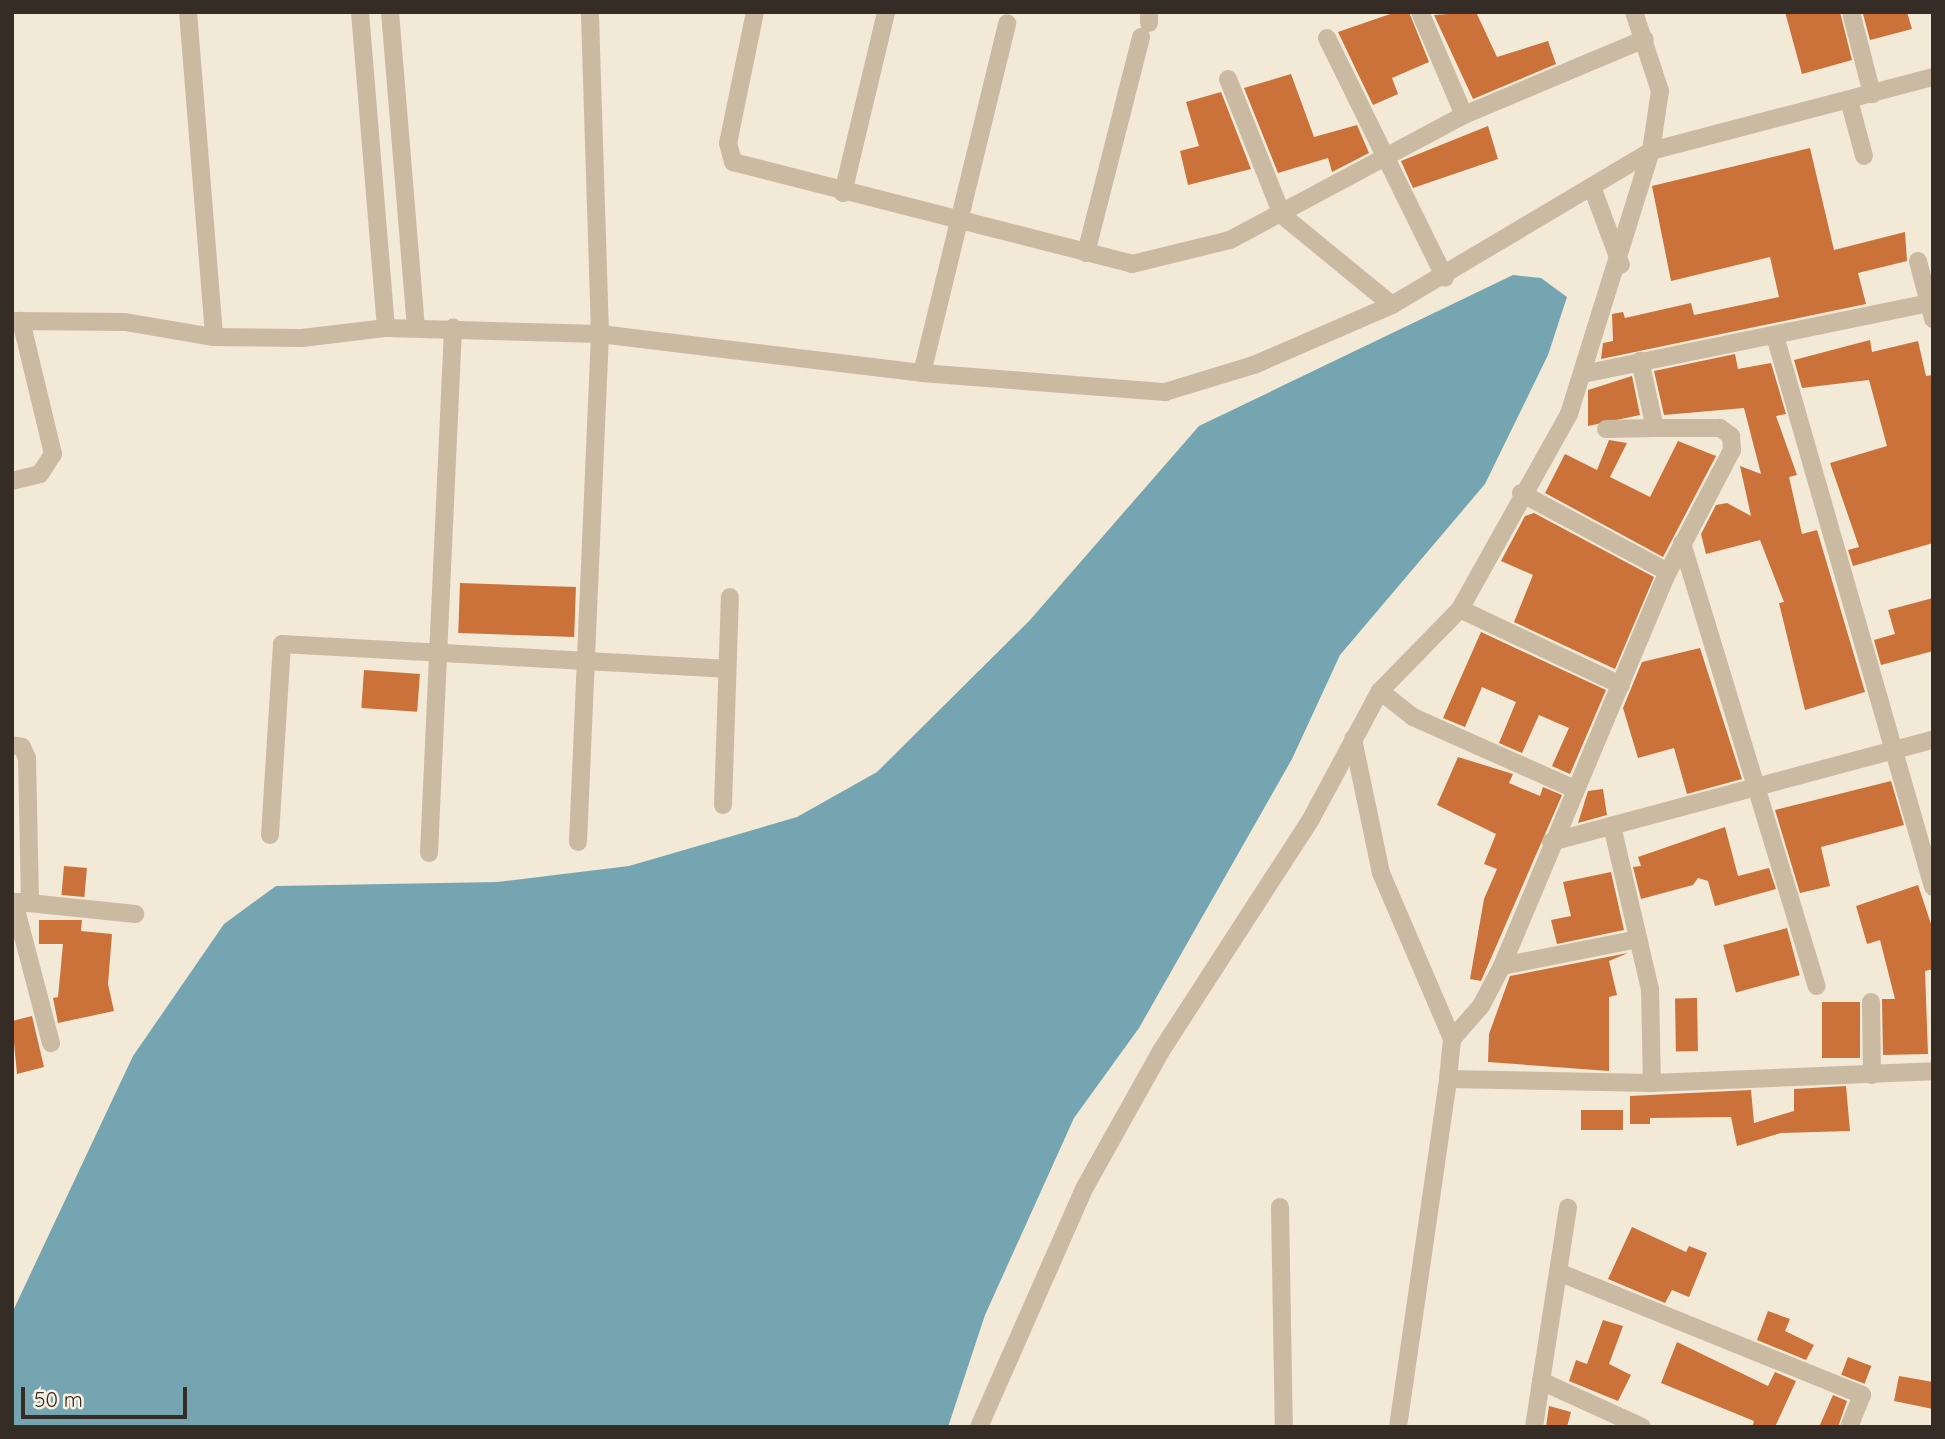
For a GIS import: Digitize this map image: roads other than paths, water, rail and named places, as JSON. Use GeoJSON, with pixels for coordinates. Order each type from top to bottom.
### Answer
{"type":"FeatureCollection","features":[{"type":"Feature","properties":{"kind":"street"},"geometry":{"type":"LineString","coordinates":[[188,12],[214,337]]}},
{"type":"Feature","properties":{"kind":"street"},"geometry":{"type":"LineString","coordinates":[[360,12],[386,328]]}},
{"type":"Feature","properties":{"kind":"street"},"geometry":{"type":"LineString","coordinates":[[390,12],[415,328]]}},
{"type":"Feature","properties":{"kind":"street"},"geometry":{"type":"LineString","coordinates":[[578,842],[588,662],[600,334],[590,12]]}},
{"type":"Feature","properties":{"kind":"street"},"geometry":{"type":"LineString","coordinates":[[755,12],[728,155],[744,168],[1086,253],[1159,262],[1230,240],[1282,215],[1464,115],[1645,39]]}},
{"type":"Feature","properties":{"kind":"street"},"geometry":{"type":"LineString","coordinates":[[843,193],[886,12]]}},
{"type":"Feature","properties":{"kind":"street"},"geometry":{"type":"LineString","coordinates":[[1420,12],[1464,115]]}},
{"type":"Feature","properties":{"kind":"street"},"geometry":{"type":"LineString","coordinates":[[979,1427],[1085,1187],[1380,691],[1460,609],[1521,493],[1569,414],[1620,265],[1651,151],[1660,91],[1634,12]]}},
{"type":"Feature","properties":{"kind":"street"},"geometry":{"type":"LineString","coordinates":[[1851,12],[1872,94]]}},
{"type":"Feature","properties":{"kind":"street"},"geometry":{"type":"LineString","coordinates":[[922,373],[1007,23]]}},
{"type":"Feature","properties":{"kind":"street"},"geometry":{"type":"LineString","coordinates":[[1086,253],[1146,24]]}},
{"type":"Feature","properties":{"kind":"street"},"geometry":{"type":"LineString","coordinates":[[1326,38],[1382,158],[1445,278]]}},
{"type":"Feature","properties":{"kind":"street"},"geometry":{"type":"LineString","coordinates":[[12,481],[40,474],[53,454],[17,321],[125,322],[214,337],[302,338],[386,328],[600,334],[922,373],[1164,392],[1254,365],[1392,305],[1445,278],[1651,151],[1933,77]]}},
{"type":"Feature","properties":{"kind":"street"},"geometry":{"type":"LineString","coordinates":[[1228,79],[1282,215],[1392,305]]}},
{"type":"Feature","properties":{"kind":"street"},"geometry":{"type":"LineString","coordinates":[[1849,100],[1864,156]]}},
{"type":"Feature","properties":{"kind":"street"},"geometry":{"type":"LineString","coordinates":[[1592,187],[1620,265]]}},
{"type":"Feature","properties":{"kind":"street"},"geometry":{"type":"LineString","coordinates":[[1583,373],[1774,335],[1931,308],[1918,261]]}},
{"type":"Feature","properties":{"kind":"street"},"geometry":{"type":"LineString","coordinates":[[429,853],[453,328]]}},
{"type":"Feature","properties":{"kind":"street"},"geometry":{"type":"LineString","coordinates":[[1774,335],[1933,887]]}},
{"type":"Feature","properties":{"kind":"street"},"geometry":{"type":"LineString","coordinates":[[1640,361],[1655,429]]}},
{"type":"Feature","properties":{"kind":"street"},"geometry":{"type":"LineString","coordinates":[[1452,1039],[1481,1006],[1502,966],[1551,842],[1668,572],[1732,450],[1731,436],[1720,428],[1606,429]]}},
{"type":"Feature","properties":{"kind":"street"},"geometry":{"type":"LineString","coordinates":[[1521,493],[1668,572]]}},
{"type":"Feature","properties":{"kind":"street"},"geometry":{"type":"LineString","coordinates":[[1682,543],[1754,788],[1817,986]]}},
{"type":"Feature","properties":{"kind":"street"},"geometry":{"type":"LineString","coordinates":[[723,805],[725,669],[730,597]]}},
{"type":"Feature","properties":{"kind":"street"},"geometry":{"type":"LineString","coordinates":[[1460,609],[1621,685]]}},
{"type":"Feature","properties":{"kind":"street"},"geometry":{"type":"LineString","coordinates":[[270,835],[282,644],[437,655],[725,669]]}},
{"type":"Feature","properties":{"kind":"street"},"geometry":{"type":"LineString","coordinates":[[1380,691],[1413,717],[1575,789]]}},
{"type":"Feature","properties":{"kind":"street"},"geometry":{"type":"LineString","coordinates":[[1353,739],[1381,873],[1452,1039],[1398,1427]]}},
{"type":"Feature","properties":{"kind":"street"},"geometry":{"type":"LineString","coordinates":[[1551,842],[1933,740]]}},
{"type":"Feature","properties":{"kind":"street"},"geometry":{"type":"LineString","coordinates":[[12,745],[22,747],[27,758],[19,902],[51,1043]]}},
{"type":"Feature","properties":{"kind":"street"},"geometry":{"type":"LineString","coordinates":[[1612,826],[1650,989],[1652,1083]]}},
{"type":"Feature","properties":{"kind":"street"},"geometry":{"type":"LineString","coordinates":[[19,902],[135,914]]}},
{"type":"Feature","properties":{"kind":"street"},"geometry":{"type":"LineString","coordinates":[[1502,966],[1638,939]]}},
{"type":"Feature","properties":{"kind":"street"},"geometry":{"type":"LineString","coordinates":[[1871,1002],[1872,1075]]}},
{"type":"Feature","properties":{"kind":"street"},"geometry":{"type":"LineString","coordinates":[[1448,1079],[1652,1083],[1933,1071]]}},
{"type":"Feature","properties":{"kind":"street"},"geometry":{"type":"LineString","coordinates":[[1280,1207],[1284,1427]]}},
{"type":"Feature","properties":{"kind":"street"},"geometry":{"type":"LineString","coordinates":[[1534,1427],[1568,1208]]}},
{"type":"Feature","properties":{"kind":"street"},"geometry":{"type":"LineString","coordinates":[[1558,1272],[1862,1395],[1849,1427]]}},
{"type":"Feature","properties":{"kind":"street"},"geometry":{"type":"LineString","coordinates":[[1541,1381],[1642,1427]]}},
{"type":"Feature","properties":{"kind":"water"},"geometry":{"type":"Polygon","coordinates":[[[1513,275],[1541,278],[1567,297],[1548,355],[1485,484],[1340,655],[1292,759],[1139,1028],[1074,1118],[985,1315],[948,1427],[12,1427],[12,1313],[133,1056],[224,924],[276,886],[497,882],[629,866],[797,817],[877,772],[1030,620],[1199,426],[1513,275]]]}}]}
